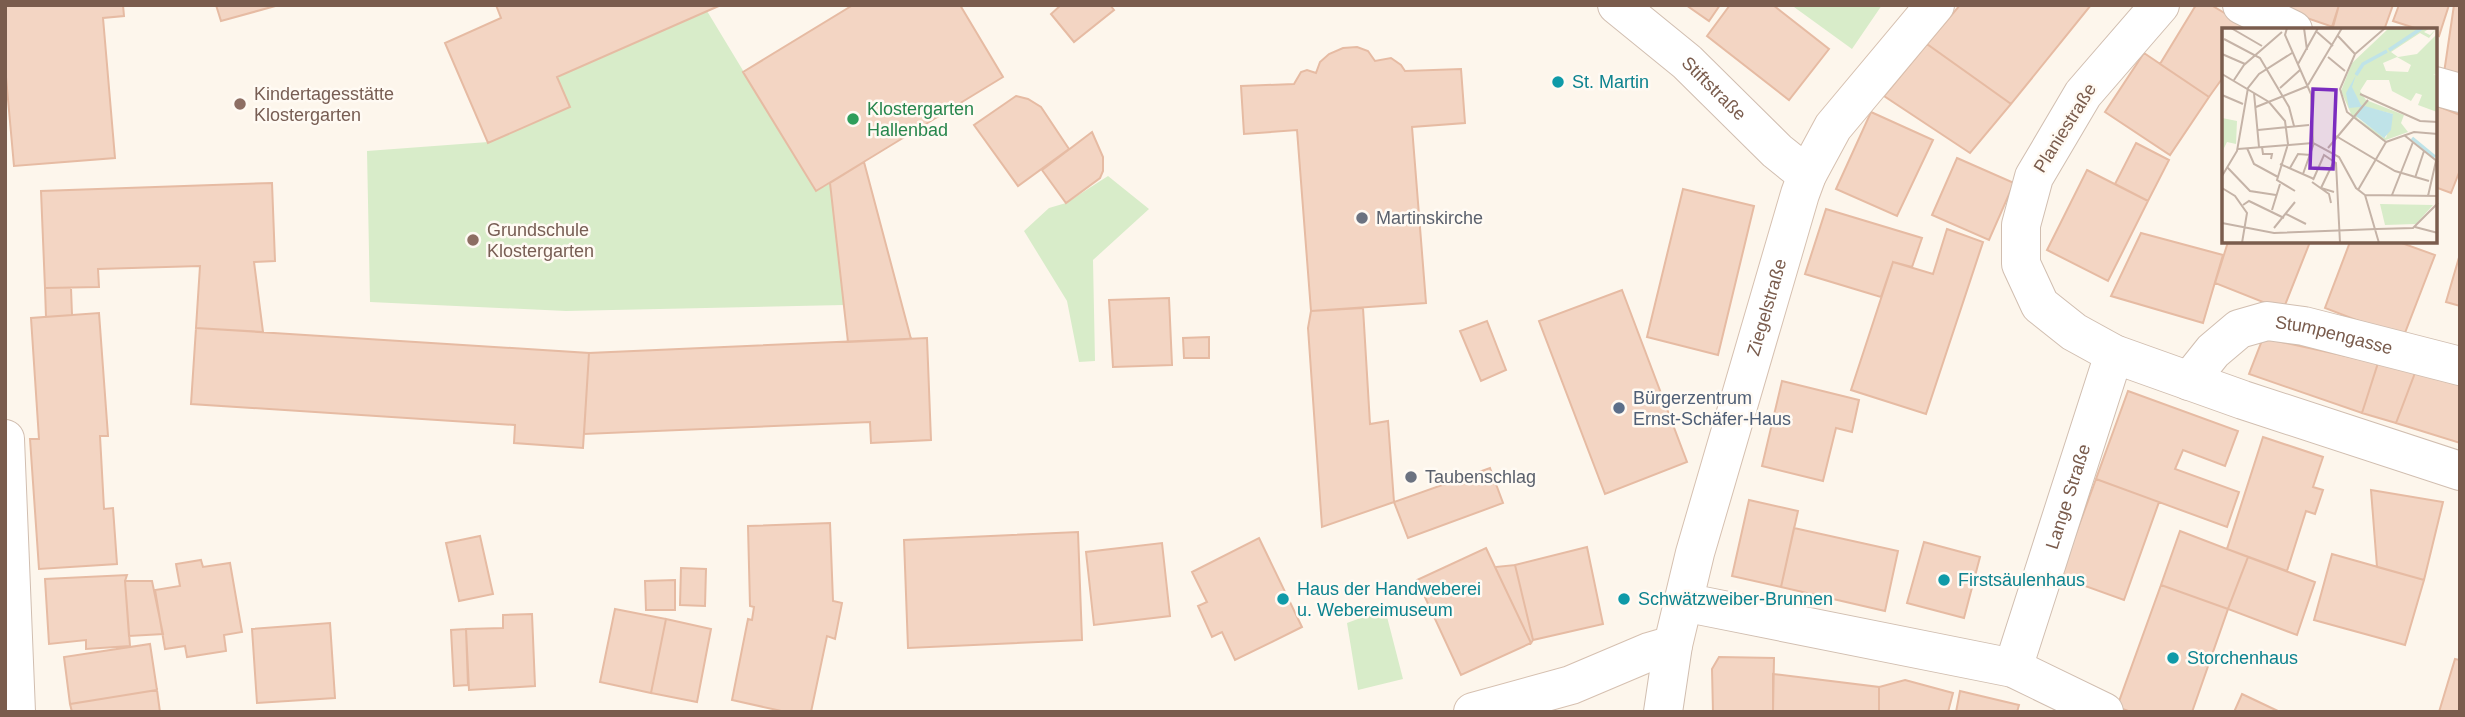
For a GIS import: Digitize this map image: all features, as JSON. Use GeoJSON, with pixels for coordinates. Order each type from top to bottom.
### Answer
{"type":"FeatureCollection","features":[{"type":"Feature","properties":{"kind":"street","name":"Stiftstraße"},"geometry":{"type":"LineString","coordinates":[[1617,5],[1688,62],[1777,152],[1807,176]]}},
{"type":"Feature","properties":{"kind":"street","name":"Ziegelstraße"},"geometry":{"type":"LineString","coordinates":[[1663,712],[1673,645],[1695,553],[1800,194],[1833,127],[1935,5]]}},
{"type":"Feature","properties":{"kind":"street","name":"Planiestraße"},"geometry":{"type":"LineString","coordinates":[[2114,354],[2074,332],[2040,305],[2021,264],[2021,225],[2034,177],[2083,94],[2160,5]]}},
{"type":"Feature","properties":{"kind":"street"},"geometry":{"type":"LineString","coordinates":[[2242,5],[2289,28]]}},
{"type":"Feature","properties":{"kind":"street"},"geometry":{"type":"LineString","coordinates":[[2437,87],[2460,93]]}},
{"type":"Feature","properties":{"kind":"street","name":"Stumpengasse"},"geometry":{"type":"LineString","coordinates":[[2189,381],[2213,351],[2239,329],[2267,321],[2304,326],[2460,366]]}},
{"type":"Feature","properties":{"kind":"street"},"geometry":{"type":"LineString","coordinates":[[2114,354],[2460,471]]}},
{"type":"Feature","properties":{"kind":"street","name":"Lange Straße"},"geometry":{"type":"LineString","coordinates":[[2013,668],[2114,354]]}},
{"type":"Feature","properties":{"kind":"street"},"geometry":{"type":"LineString","coordinates":[[5,439],[16,712]]}},
{"type":"Feature","properties":{"kind":"street"},"geometry":{"type":"LineString","coordinates":[[1683,602],[2013,668],[2056,700],[2104,712]]}},
{"type":"Feature","properties":{"kind":"street"},"geometry":{"type":"LineString","coordinates":[[1473,712],[1571,685],[1649,652],[1673,645]]}},
{"type":"Feature","properties":{"kind":"green space"},"geometry":{"type":"Polygon","coordinates":[[[1882,5],[1852,49],[1794,7],[1882,5]]]}},
{"type":"Feature","properties":{"kind":"green space"},"geometry":{"type":"Polygon","coordinates":[[[707,11],[816,191],[830,183],[844,305],[566,311],[370,302],[367,151],[488,142],[557,77],[707,11]]]}},
{"type":"Feature","properties":{"kind":"green space"},"geometry":{"type":"Polygon","coordinates":[[[1108,176],[1149,209],[1093,260],[1095,361],[1079,362],[1067,301],[1024,231],[1049,208],[1066,203],[1108,176]]]}},
{"type":"Feature","properties":{"kind":"green space"},"geometry":{"type":"Polygon","coordinates":[[[1385,609],[1403,679],[1358,690],[1347,623],[1385,609]]]}},
{"type":"Feature","properties":{"kind":"building"},"geometry":{"type":"Polygon","coordinates":[[[5,5],[123,5],[124,16],[103,18],[115,158],[14,166],[5,66],[5,5]]]}},
{"type":"Feature","properties":{"kind":"building"},"geometry":{"type":"Polygon","coordinates":[[[216,5],[279,5],[221,21],[216,5]]]}},
{"type":"Feature","properties":{"kind":"building"},"geometry":{"type":"Polygon","coordinates":[[[496,5],[721,5],[557,77],[570,107],[488,143],[445,43],[501,18],[496,5]]]}},
{"type":"Feature","properties":{"kind":"building","name":"Klostergarten Hallenbad"},"geometry":{"type":"Polygon","coordinates":[[[853,5],[960,5],[1003,77],[816,191],[743,72],[853,5]]]}},
{"type":"Feature","properties":{"kind":"building"},"geometry":{"type":"Polygon","coordinates":[[[1061,5],[1110,5],[1114,10],[1074,42],[1051,14],[1061,5]]]}},
{"type":"Feature","properties":{"kind":"building"},"geometry":{"type":"Polygon","coordinates":[[[1686,5],[1720,5],[1709,21],[1686,5]]]}},
{"type":"Feature","properties":{"kind":"building"},"geometry":{"type":"Polygon","coordinates":[[[1730,5],[1773,5],[1829,49],[1789,100],[1707,36],[1730,5]]]}},
{"type":"Feature","properties":{"kind":"building"},"geometry":{"type":"Polygon","coordinates":[[[1960,5],[2091,5],[2011,104],[1927,44],[1960,5]]]}},
{"type":"Feature","properties":{"kind":"building"},"geometry":{"type":"Polygon","coordinates":[[[2196,5],[2211,5],[2250,28],[2222,28],[2222,79],[2209,97],[2160,64],[2196,5]]]}},
{"type":"Feature","properties":{"kind":"building"},"geometry":{"type":"Polygon","coordinates":[[[2269,5],[2339,5],[2333,27],[2269,5]]]}},
{"type":"Feature","properties":{"kind":"building"},"geometry":{"type":"Polygon","coordinates":[[[2339,5],[2393,5],[2385,28],[2332,28],[2339,5]]]}},
{"type":"Feature","properties":{"kind":"building"},"geometry":{"type":"Polygon","coordinates":[[[2399,5],[2449,5],[2439,36],[2437,28],[2415,28],[2393,21],[2399,5]]]}},
{"type":"Feature","properties":{"kind":"building"},"geometry":{"type":"Polygon","coordinates":[[[2454,5],[2460,6],[2460,75],[2444,73],[2454,5]]]}},
{"type":"Feature","properties":{"kind":"building"},"geometry":{"type":"Polygon","coordinates":[[[1927,44],[2011,104],[1970,153],[1884,96],[1927,44]]]}},
{"type":"Feature","properties":{"kind":"building","name":"Martinskirche"},"geometry":{"type":"Polygon","coordinates":[[[1357,47],[1368,51],[1375,61],[1391,58],[1405,71],[1461,69],[1465,123],[1412,127],[1426,303],[1311,311],[1297,130],[1244,134],[1241,86],[1294,84],[1301,72],[1307,70],[1316,73],[1320,62],[1329,54],[1343,48],[1357,47]]]}},
{"type":"Feature","properties":{"kind":"building"},"geometry":{"type":"Polygon","coordinates":[[[2144,53],[2209,97],[2170,155],[2105,112],[2144,53]]]}},
{"type":"Feature","properties":{"kind":"building"},"geometry":{"type":"Polygon","coordinates":[[[1016,96],[1041,107],[1069,149],[1018,186],[974,125],[1016,96]]]}},
{"type":"Feature","properties":{"kind":"building"},"geometry":{"type":"Polygon","coordinates":[[[2437,106],[2460,115],[2460,170],[2451,193],[2437,188],[2437,106]]]}},
{"type":"Feature","properties":{"kind":"building"},"geometry":{"type":"Polygon","coordinates":[[[1871,112],[1933,140],[1897,216],[1836,189],[1871,112]]]}},
{"type":"Feature","properties":{"kind":"building"},"geometry":{"type":"Polygon","coordinates":[[[1092,132],[1103,157],[1103,171],[1100,178],[1066,203],[1042,170],[1092,132]]]}},
{"type":"Feature","properties":{"kind":"building"},"geometry":{"type":"Polygon","coordinates":[[[2136,143],[2169,160],[2148,201],[2115,184],[2136,143]]]}},
{"type":"Feature","properties":{"kind":"building"},"geometry":{"type":"Polygon","coordinates":[[[1957,158],[2014,183],[1989,240],[1932,215],[1957,158]]]}},
{"type":"Feature","properties":{"kind":"building"},"geometry":{"type":"Polygon","coordinates":[[[864,162],[911,339],[848,342],[830,183],[864,162]]]}},
{"type":"Feature","properties":{"kind":"building"},"geometry":{"type":"Polygon","coordinates":[[[2087,170],[2148,201],[2108,281],[2047,250],[2087,170]]]}},
{"type":"Feature","properties":{"kind":"building"},"geometry":{"type":"Polygon","coordinates":[[[272,183],[275,261],[254,262],[263,332],[196,328],[200,266],[98,269],[99,287],[45,288],[41,191],[272,183]]]}},
{"type":"Feature","properties":{"kind":"building"},"geometry":{"type":"Polygon","coordinates":[[[1683,189],[1754,206],[1718,355],[1647,337],[1683,189]]]}},
{"type":"Feature","properties":{"kind":"building"},"geometry":{"type":"Polygon","coordinates":[[[1826,209],[1922,238],[1912,267],[1893,262],[1881,297],[1805,274],[1826,209]]]}},
{"type":"Feature","properties":{"kind":"building"},"geometry":{"type":"Polygon","coordinates":[[[1947,229],[1983,242],[1926,414],[1851,390],[1893,262],[1933,274],[1947,229]]]}},
{"type":"Feature","properties":{"kind":"building"},"geometry":{"type":"Polygon","coordinates":[[[2141,233],[2223,255],[2203,323],[2111,296],[2141,233]]]}},
{"type":"Feature","properties":{"kind":"building"},"geometry":{"type":"Polygon","coordinates":[[[2228,243],[2310,243],[2283,310],[2215,283],[2228,243]]]}},
{"type":"Feature","properties":{"kind":"building"},"geometry":{"type":"Polygon","coordinates":[[[2350,243],[2402,243],[2435,255],[2403,338],[2325,308],[2350,243]]]}},
{"type":"Feature","properties":{"kind":"building"},"geometry":{"type":"Polygon","coordinates":[[[2460,254],[2460,306],[2446,302],[2460,254]]]}},
{"type":"Feature","properties":{"kind":"building"},"geometry":{"type":"Polygon","coordinates":[[[45,288],[71,288],[72,315],[46,317],[45,288]]]}},
{"type":"Feature","properties":{"kind":"building","name":"Bürgerzentrum Ernst-Schäfer-Haus"},"geometry":{"type":"Polygon","coordinates":[[[1622,290],[1687,462],[1605,494],[1539,321],[1622,290]]]}},
{"type":"Feature","properties":{"kind":"building"},"geometry":{"type":"Polygon","coordinates":[[[1169,298],[1172,365],[1113,367],[1109,300],[1169,298]]]}},
{"type":"Feature","properties":{"kind":"building"},"geometry":{"type":"Polygon","coordinates":[[[1363,308],[1370,424],[1388,421],[1394,502],[1322,527],[1308,328],[1311,311],[1363,308]]]}},
{"type":"Feature","properties":{"kind":"building"},"geometry":{"type":"Polygon","coordinates":[[[99,313],[108,436],[100,436],[104,509],[113,508],[117,564],[39,569],[30,439],[39,439],[31,318],[99,313]]]}},
{"type":"Feature","properties":{"kind":"building"},"geometry":{"type":"Polygon","coordinates":[[[1487,321],[1506,370],[1481,381],[1460,331],[1487,321]]]}},
{"type":"Feature","properties":{"kind":"building"},"geometry":{"type":"Polygon","coordinates":[[[196,328],[589,353],[583,448],[514,443],[515,425],[191,404],[196,328]]]}},
{"type":"Feature","properties":{"kind":"building"},"geometry":{"type":"Polygon","coordinates":[[[1209,337],[1209,358],[1184,358],[1183,338],[1209,337]]]}},
{"type":"Feature","properties":{"kind":"building"},"geometry":{"type":"Polygon","coordinates":[[[927,338],[931,440],[871,443],[870,422],[584,434],[589,353],[927,338]]]}},
{"type":"Feature","properties":{"kind":"building"},"geometry":{"type":"Polygon","coordinates":[[[2263,338],[2378,363],[2362,413],[2249,374],[2263,338]]]}},
{"type":"Feature","properties":{"kind":"building"},"geometry":{"type":"Polygon","coordinates":[[[2378,363],[2415,373],[2396,423],[2362,413],[2378,363]]]}},
{"type":"Feature","properties":{"kind":"building"},"geometry":{"type":"Polygon","coordinates":[[[2415,373],[2460,385],[2460,443],[2396,423],[2415,373]]]}},
{"type":"Feature","properties":{"kind":"building"},"geometry":{"type":"Polygon","coordinates":[[[1782,381],[1859,400],[1852,432],[1836,428],[1823,481],[1762,466],[1782,381]]]}},
{"type":"Feature","properties":{"kind":"building"},"geometry":{"type":"Polygon","coordinates":[[[2128,391],[2238,431],[2225,466],[2183,450],[2175,469],[2239,492],[2227,527],[2096,479],[2128,391]]]}},
{"type":"Feature","properties":{"kind":"building"},"geometry":{"type":"Polygon","coordinates":[[[2263,437],[2323,457],[2313,487],[2323,490],[2315,514],[2306,511],[2287,571],[2227,549],[2263,437]]]}},
{"type":"Feature","properties":{"kind":"building"},"geometry":{"type":"Polygon","coordinates":[[[1490,468],[1503,503],[1408,538],[1394,502],[1490,468]]]}},
{"type":"Feature","properties":{"kind":"building"},"geometry":{"type":"Polygon","coordinates":[[[2096,479],[2159,502],[2124,600],[2060,577],[2096,479]]]}},
{"type":"Feature","properties":{"kind":"building"},"geometry":{"type":"Polygon","coordinates":[[[2371,490],[2443,502],[2424,580],[2377,567],[2371,490]]]}},
{"type":"Feature","properties":{"kind":"building"},"geometry":{"type":"Polygon","coordinates":[[[1749,500],[1798,511],[1781,587],[1732,576],[1749,500]]]}},
{"type":"Feature","properties":{"kind":"building"},"geometry":{"type":"Polygon","coordinates":[[[830,523],[833,601],[842,603],[835,639],[827,636],[811,712],[786,712],[732,700],[748,619],[752,620],[754,607],[750,606],[748,526],[830,523]]]}},
{"type":"Feature","properties":{"kind":"building"},"geometry":{"type":"Polygon","coordinates":[[[1794,528],[1898,551],[1885,611],[1781,587],[1794,528]]]}},
{"type":"Feature","properties":{"kind":"building"},"geometry":{"type":"Polygon","coordinates":[[[2180,531],[2248,557],[2228,609],[2161,585],[2180,531]]]}},
{"type":"Feature","properties":{"kind":"building"},"geometry":{"type":"Polygon","coordinates":[[[1078,532],[1082,640],[908,648],[904,540],[1078,532]]]}},
{"type":"Feature","properties":{"kind":"building"},"geometry":{"type":"Polygon","coordinates":[[[480,536],[493,594],[459,601],[446,543],[480,536]]]}},
{"type":"Feature","properties":{"kind":"building"},"geometry":{"type":"Polygon","coordinates":[[[1259,538],[1302,627],[1235,660],[1222,632],[1212,637],[1198,606],[1207,602],[1192,572],[1259,538]]]}},
{"type":"Feature","properties":{"kind":"building","name":"Firstsäulenhaus"},"geometry":{"type":"Polygon","coordinates":[[[1924,542],[1980,557],[1964,618],[1907,603],[1924,542]]]}},
{"type":"Feature","properties":{"kind":"building"},"geometry":{"type":"Polygon","coordinates":[[[1162,543],[1170,616],[1094,625],[1086,552],[1162,543]]]}},
{"type":"Feature","properties":{"kind":"building"},"geometry":{"type":"Polygon","coordinates":[[[1587,547],[1603,624],[1533,640],[1515,565],[1587,547]]]}},
{"type":"Feature","properties":{"kind":"building"},"geometry":{"type":"Polygon","coordinates":[[[1486,548],[1531,643],[1461,675],[1417,580],[1486,548]]]}},
{"type":"Feature","properties":{"kind":"building"},"geometry":{"type":"Polygon","coordinates":[[[2332,554],[2424,580],[2405,645],[2314,620],[2332,554]]]}},
{"type":"Feature","properties":{"kind":"building"},"geometry":{"type":"Polygon","coordinates":[[[2248,557],[2315,582],[2297,635],[2228,609],[2248,557]]]}},
{"type":"Feature","properties":{"kind":"building"},"geometry":{"type":"Polygon","coordinates":[[[201,560],[203,567],[230,563],[242,632],[224,635],[226,651],[187,657],[185,646],[165,649],[155,590],[180,586],[176,564],[201,560]]]}},
{"type":"Feature","properties":{"kind":"building"},"geometry":{"type":"Polygon","coordinates":[[[1515,565],[1533,640],[1531,643],[1495,567],[1515,565]]]}},
{"type":"Feature","properties":{"kind":"building"},"geometry":{"type":"Polygon","coordinates":[[[681,568],[706,569],[705,606],[680,605],[681,568]]]}},
{"type":"Feature","properties":{"kind":"building"},"geometry":{"type":"Polygon","coordinates":[[[127,575],[125,581],[130,646],[86,649],[86,640],[49,644],[45,579],[127,575]]]}},
{"type":"Feature","properties":{"kind":"building"},"geometry":{"type":"Polygon","coordinates":[[[675,580],[675,610],[646,610],[645,581],[675,580]]]}},
{"type":"Feature","properties":{"kind":"building"},"geometry":{"type":"Polygon","coordinates":[[[125,581],[152,581],[163,634],[129,636],[125,581]]]}},
{"type":"Feature","properties":{"kind":"building","name":"Storchenhaus"},"geometry":{"type":"Polygon","coordinates":[[[2161,585],[2228,609],[2192,712],[2131,712],[2117,707],[2161,585]]]}},
{"type":"Feature","properties":{"kind":"building"},"geometry":{"type":"Polygon","coordinates":[[[615,609],[666,619],[651,693],[600,682],[615,609]]]}},
{"type":"Feature","properties":{"kind":"building"},"geometry":{"type":"Polygon","coordinates":[[[532,614],[535,686],[469,690],[466,629],[503,628],[503,615],[532,614]]]}},
{"type":"Feature","properties":{"kind":"building"},"geometry":{"type":"Polygon","coordinates":[[[666,619],[711,629],[697,702],[651,693],[666,619]]]}},
{"type":"Feature","properties":{"kind":"building"},"geometry":{"type":"Polygon","coordinates":[[[330,623],[335,698],[257,703],[252,629],[330,623]]]}},
{"type":"Feature","properties":{"kind":"building"},"geometry":{"type":"Polygon","coordinates":[[[466,629],[468,685],[454,686],[451,630],[466,629]]]}},
{"type":"Feature","properties":{"kind":"building"},"geometry":{"type":"Polygon","coordinates":[[[150,644],[157,690],[70,704],[64,657],[150,644]]]}},
{"type":"Feature","properties":{"kind":"building"},"geometry":{"type":"Polygon","coordinates":[[[1719,657],[1774,658],[1773,712],[1713,712],[1712,669],[1719,657]]]}},
{"type":"Feature","properties":{"kind":"building"},"geometry":{"type":"Polygon","coordinates":[[[2455,659],[2460,660],[2460,712],[2439,712],[2455,659]]]}},
{"type":"Feature","properties":{"kind":"building"},"geometry":{"type":"Polygon","coordinates":[[[1773,674],[1879,687],[1879,712],[1773,712],[1773,674]]]}},
{"type":"Feature","properties":{"kind":"building"},"geometry":{"type":"Polygon","coordinates":[[[1905,680],[1953,693],[1948,712],[1879,712],[1879,687],[1905,680]]]}},
{"type":"Feature","properties":{"kind":"building"},"geometry":{"type":"Polygon","coordinates":[[[157,690],[160,712],[72,712],[70,704],[157,690]]]}},
{"type":"Feature","properties":{"kind":"building"},"geometry":{"type":"Polygon","coordinates":[[[1960,691],[2019,705],[2017,712],[1956,712],[1960,691]]]}},
{"type":"Feature","properties":{"kind":"building"},"geometry":{"type":"Polygon","coordinates":[[[2242,694],[2280,712],[2234,712],[2242,694]]]}},
{"type":"Feature","properties":{"kind":"place","name":"St. Martin"},"geometry":{"type":"Point","coordinates":[1558,82]}},
{"type":"Feature","properties":{"kind":"place","name":"Kindertagesstätte Klostergarten"},"geometry":{"type":"Point","coordinates":[240,104]}},
{"type":"Feature","properties":{"kind":"place","name":"Klostergarten Hallenbad"},"geometry":{"type":"Point","coordinates":[853,119]}},
{"type":"Feature","properties":{"kind":"place","name":"Martinskirche"},"geometry":{"type":"Point","coordinates":[1362,218]}},
{"type":"Feature","properties":{"kind":"place","name":"Grundschule Klostergarten"},"geometry":{"type":"Point","coordinates":[473,240]}},
{"type":"Feature","properties":{"kind":"place","name":"Bürgerzentrum Ernst-Schäfer-Haus"},"geometry":{"type":"Point","coordinates":[1619,408]}},
{"type":"Feature","properties":{"kind":"place","name":"Taubenschlag"},"geometry":{"type":"Point","coordinates":[1411,477]}},
{"type":"Feature","properties":{"kind":"place","name":"Firstsäulenhaus"},"geometry":{"type":"Point","coordinates":[1944,580]}},
{"type":"Feature","properties":{"kind":"place","name":"Haus der Handweberei u. Webereimuseum"},"geometry":{"type":"Point","coordinates":[1283,599]}},
{"type":"Feature","properties":{"kind":"place","name":"Schwätzweiber-Brunnen"},"geometry":{"type":"Point","coordinates":[1624,599]}},
{"type":"Feature","properties":{"kind":"place","name":"Storchenhaus"},"geometry":{"type":"Point","coordinates":[2173,658]}}]}
